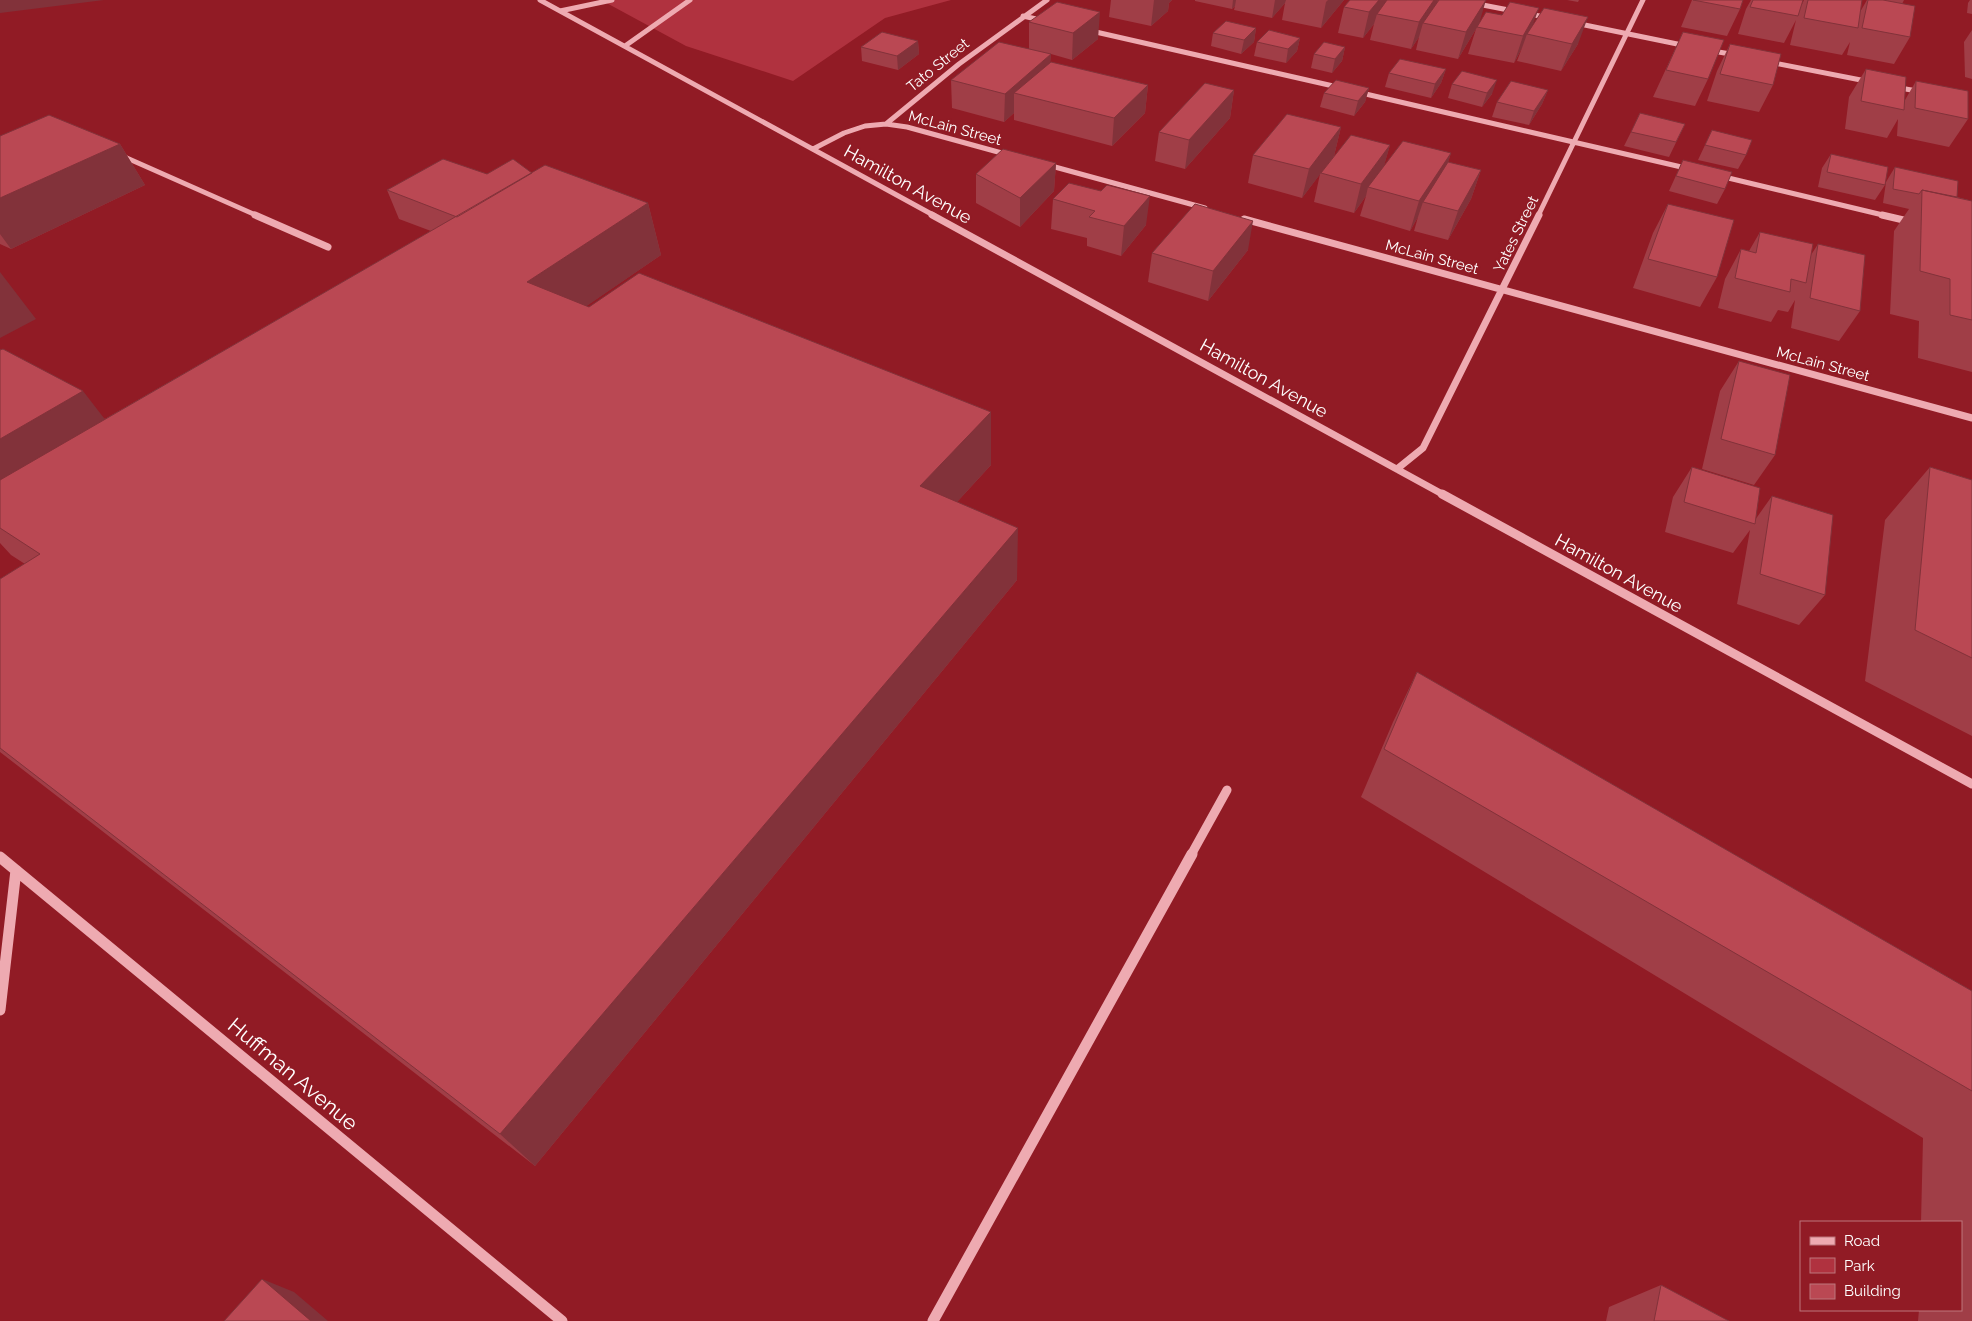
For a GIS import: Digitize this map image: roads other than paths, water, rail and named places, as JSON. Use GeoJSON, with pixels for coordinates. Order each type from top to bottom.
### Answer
{"type":"FeatureCollection","features":[{"type":"Feature","properties":{"kind":"street","name":"Hamilton Avenue"},"geometry":{"type":"LineString","coordinates":[[540,0],[1972,784]]}},
{"type":"Feature","properties":{"kind":"street"},"geometry":{"type":"LineString","coordinates":[[560,11],[612,0]]}},
{"type":"Feature","properties":{"kind":"street"},"geometry":{"type":"LineString","coordinates":[[625,46],[690,0]]}},
{"type":"Feature","properties":{"kind":"street","name":"Tato Street"},"geometry":{"type":"LineString","coordinates":[[886,124],[959,64],[1047,0]]}},
{"type":"Feature","properties":{"kind":"street"},"geometry":{"type":"LineString","coordinates":[[1457,0],[1560,20]]}},
{"type":"Feature","properties":{"kind":"street","name":"Yates Street"},"geometry":{"type":"LineString","coordinates":[[1397,469],[1423,448],[1503,289],[1643,0]]}},
{"type":"Feature","properties":{"kind":"street"},"geometry":{"type":"LineString","coordinates":[[1023,16],[1052,22]]}},
{"type":"Feature","properties":{"kind":"street"},"geometry":{"type":"LineString","coordinates":[[1570,22],[1694,47]]}},
{"type":"Feature","properties":{"kind":"street"},"geometry":{"type":"LineString","coordinates":[[1081,29],[1700,171]]}},
{"type":"Feature","properties":{"kind":"street"},"geometry":{"type":"LineString","coordinates":[[1703,49],[1742,56]]}},
{"type":"Feature","properties":{"kind":"street"},"geometry":{"type":"LineString","coordinates":[[1761,60],[1876,83]]}},
{"type":"Feature","properties":{"kind":"street"},"geometry":{"type":"LineString","coordinates":[[1886,85],[1934,94]]}},
{"type":"Feature","properties":{"kind":"street"},"geometry":{"type":"LineString","coordinates":[[813,149],[844,133],[865,126],[886,124]]}},
{"type":"Feature","properties":{"kind":"street","name":"McLain Street"},"geometry":{"type":"LineString","coordinates":[[886,124],[907,127],[1013,156]]}},
{"type":"Feature","properties":{"kind":"street"},"geometry":{"type":"LineString","coordinates":[[1032,161],[1215,211]]}},
{"type":"Feature","properties":{"kind":"street"},"geometry":{"type":"LineString","coordinates":[[1710,173],[1924,224]]}},
{"type":"Feature","properties":{"kind":"street","name":"McLain Street"},"geometry":{"type":"LineString","coordinates":[[1234,216],[1972,418]]}},
{"type":"Feature","properties":{"kind":"street"},"geometry":{"type":"LineString","coordinates":[[933,1321],[1227,790]]}},
{"type":"Feature","properties":{"kind":"street","name":"Huffman Avenue"},"geometry":{"type":"LineString","coordinates":[[0,857],[562,1321]]}},
{"type":"Feature","properties":{"kind":"street"},"geometry":{"type":"LineString","coordinates":[[0,1010],[16,870]]}},
{"type":"Feature","properties":{"kind":"lane"},"geometry":{"type":"LineString","coordinates":[[114,152],[328,247]]}}]}
